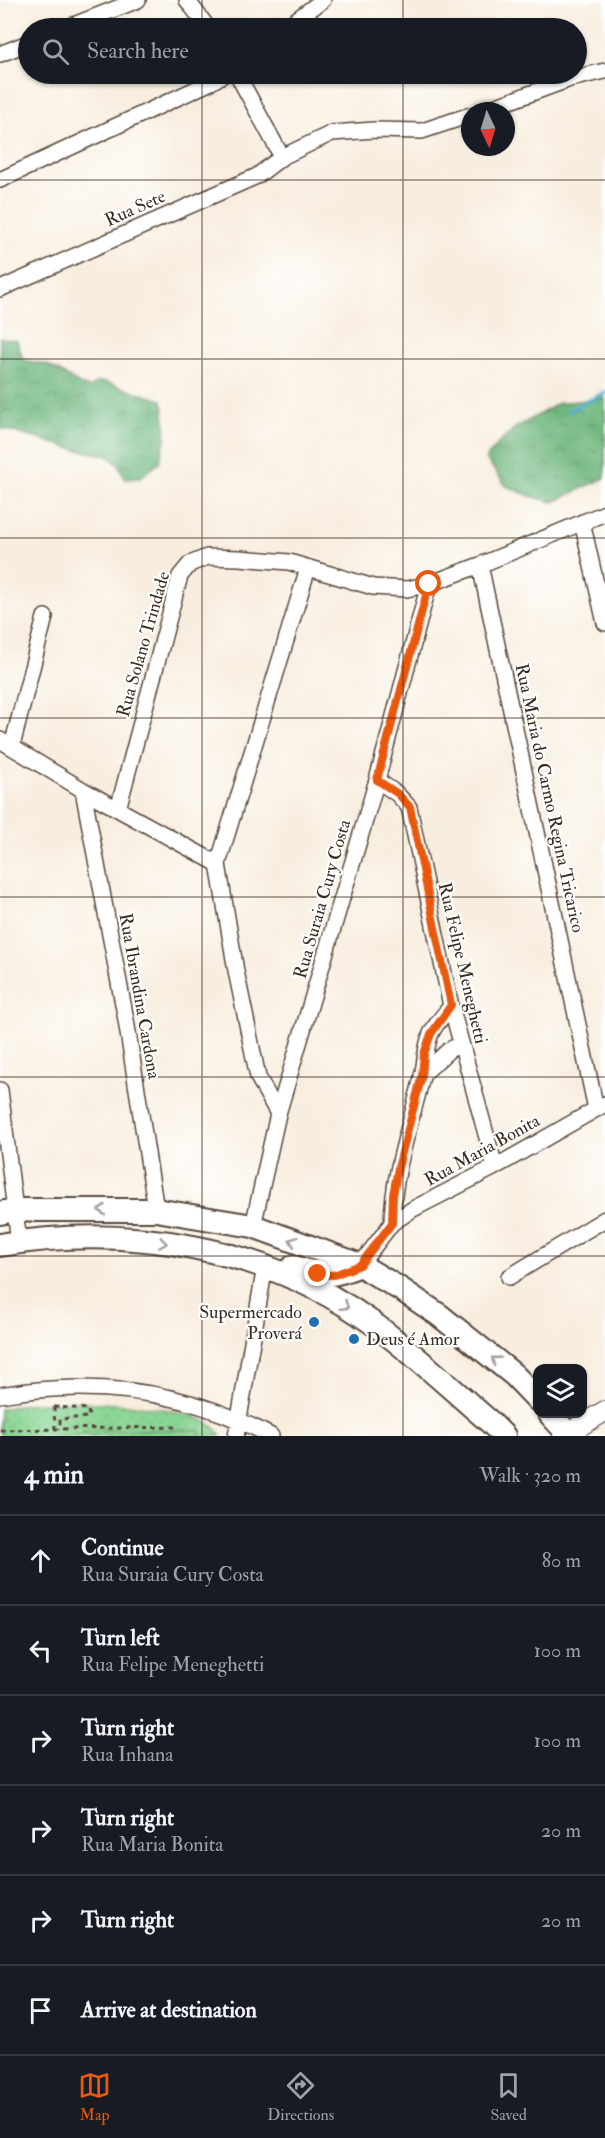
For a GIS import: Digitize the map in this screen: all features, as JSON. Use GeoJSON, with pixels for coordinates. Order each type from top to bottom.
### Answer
{"type":"FeatureCollection","features":[{"type":"Feature","properties":{"kind":"main road"},"geometry":{"type":"LineString","coordinates":[[7,1212],[156,1210],[253,1226],[360,1265],[439,1315],[514,1375],[533,1396]]}},
{"type":"Feature","properties":{"kind":"main road"},"geometry":{"type":"LineString","coordinates":[[10,1244],[70,1238],[152,1241],[192,1247],[265,1266],[306,1284],[371,1322],[504,1436]]}},
{"type":"Feature","properties":{"kind":"main road"},"geometry":{"type":"LineString","coordinates":[[265,1266],[284,1265],[328,1276],[360,1265]]}},
{"type":"Feature","properties":{"kind":"main road"},"geometry":{"type":"LineString","coordinates":[[554,1418],[567,1435]]}},
{"type":"Feature","properties":{"kind":"street"},"geometry":{"type":"LineString","coordinates":[[92,18],[138,0]]}},
{"type":"Feature","properties":{"kind":"street"},"geometry":{"type":"LineString","coordinates":[[187,0],[200,18]]}},
{"type":"Feature","properties":{"kind":"street"},"geometry":{"type":"LineString","coordinates":[[299,18],[323,0]]}},
{"type":"Feature","properties":{"kind":"street"},"geometry":{"type":"LineString","coordinates":[[0,54],[18,47]]}},
{"type":"Feature","properties":{"kind":"street"},"geometry":{"type":"LineString","coordinates":[[587,75],[605,71]]}},
{"type":"Feature","properties":{"kind":"street"},"geometry":{"type":"LineString","coordinates":[[0,180],[206,84]]}},
{"type":"Feature","properties":{"kind":"street"},"geometry":{"type":"LineString","coordinates":[[242,84],[282,157]]}},
{"type":"Feature","properties":{"kind":"street"},"geometry":{"type":"LineString","coordinates":[[507,102],[556,84]]}},
{"type":"Feature","properties":{"kind":"street","name":"Rua Sete"},"geometry":{"type":"LineString","coordinates":[[0,289],[257,176],[282,157],[332,133],[374,130],[422,131],[461,118]]}},
{"type":"Feature","properties":{"kind":"street","name":"Rua Solano Trindade"},"geometry":{"type":"LineString","coordinates":[[118,809],[180,576],[184,569],[207,557],[289,562],[380,588],[407,589],[429,584],[480,565],[605,513]]}},
{"type":"Feature","properties":{"kind":"street"},"geometry":{"type":"LineString","coordinates":[[582,522],[605,623]]}},
{"type":"Feature","properties":{"kind":"street","name":"Rua Maria do Carmo Regina Tricarico"},"geometry":{"type":"LineString","coordinates":[[480,565],[601,1106]]}},
{"type":"Feature","properties":{"kind":"street"},"geometry":{"type":"LineString","coordinates":[[278,1114],[258,1077],[236,971],[218,864],[308,568]]}},
{"type":"Feature","properties":{"kind":"street","name":"Rua Suraia Cury Costa"},"geometry":{"type":"LineString","coordinates":[[253,1226],[278,1114],[377,780],[429,584]]}},
{"type":"Feature","properties":{"kind":"street"},"geometry":{"type":"LineString","coordinates":[[45,617],[6,742],[82,790],[218,864]]}},
{"type":"Feature","properties":{"kind":"street","name":"Rua Felipe Meneghetti"},"geometry":{"type":"LineString","coordinates":[[377,780],[398,794],[410,807],[451,1005],[495,1167]]}},
{"type":"Feature","properties":{"kind":"street","name":"Rua Ibrandina Cardona"},"geometry":{"type":"LineString","coordinates":[[82,790],[126,1020],[156,1210]]}},
{"type":"Feature","properties":{"kind":"street"},"geometry":{"type":"LineString","coordinates":[[392,1223],[393,1195],[398,1168],[422,1075],[424,1054],[431,1034],[451,1005]]}},
{"type":"Feature","properties":{"kind":"street"},"geometry":{"type":"LineString","coordinates":[[422,1075],[449,1050],[461,1044]]}},
{"type":"Feature","properties":{"kind":"street"},"geometry":{"type":"LineString","coordinates":[[0,1090],[10,1244]]}},
{"type":"Feature","properties":{"kind":"street","name":"Rua Maria Bonita"},"geometry":{"type":"LineString","coordinates":[[360,1265],[392,1223],[601,1106]]}},
{"type":"Feature","properties":{"kind":"street"},"geometry":{"type":"LineString","coordinates":[[509,1277],[605,1219]]}},
{"type":"Feature","properties":{"kind":"street"},"geometry":{"type":"LineString","coordinates":[[236,1436],[265,1266]]}},
{"type":"Feature","properties":{"kind":"street"},"geometry":{"type":"LineString","coordinates":[[0,1395],[54,1388],[97,1387],[165,1397],[240,1419],[271,1436]]}},
{"type":"Feature","properties":{"kind":"street"},"geometry":{"type":"LineString","coordinates":[[567,1435],[605,1411]]}},
{"type":"Feature","properties":{"kind":"path"},"geometry":{"type":"LineString","coordinates":[[54,1388],[54,1407],[58,1429]]}},
{"type":"Feature","properties":{"kind":"path"},"geometry":{"type":"LineString","coordinates":[[54,1407],[88,1409],[89,1417],[60,1419],[58,1429]]}},
{"type":"Feature","properties":{"kind":"path"},"geometry":{"type":"LineString","coordinates":[[0,1430],[175,1427]]}},
{"type":"Feature","properties":{"kind":"green space"},"geometry":{"type":"Polygon","coordinates":[[[0,338],[17,341],[23,360],[48,365],[83,386],[90,388],[97,382],[104,382],[162,400],[166,436],[159,463],[139,478],[125,479],[118,464],[106,455],[77,450],[0,428],[0,338]]]}},
{"type":"Feature","properties":{"kind":"green space"},"geometry":{"type":"Polygon","coordinates":[[[605,398],[605,478],[553,502],[506,486],[486,459],[515,428],[559,403],[605,398]]]}},
{"type":"Feature","properties":{"kind":"green space"},"geometry":{"type":"Polygon","coordinates":[[[79,1402],[134,1405],[178,1412],[212,1426],[221,1436],[0,1436],[0,1409],[26,1404],[79,1402]]]}},
{"type":"Feature","properties":{"kind":"green space"},"geometry":{"type":"Polygon","coordinates":[[[84,1430],[200,1430],[200,1436],[84,1436],[84,1430]]]}},
{"type":"Feature","properties":{"kind":"waterway"},"geometry":{"type":"LineString","coordinates":[[568,411],[605,393]]}},
{"type":"Feature","properties":{"kind":"place","name":"Supermercado Proverá"},"geometry":{"type":"Point","coordinates":[314,1322]}},
{"type":"Feature","properties":{"kind":"place","name":"Deus é Amor"},"geometry":{"type":"Point","coordinates":[354,1339]}},
{"type":"Feature","properties":{"kind":"route"},"geometry":{"type":"LineString","coordinates":[[318,1274],[334,1275],[360,1265],[392,1223],[393,1195],[398,1168],[422,1075],[424,1054],[431,1034],[451,1005],[410,807],[398,794],[377,780],[429,584]]}}]}
